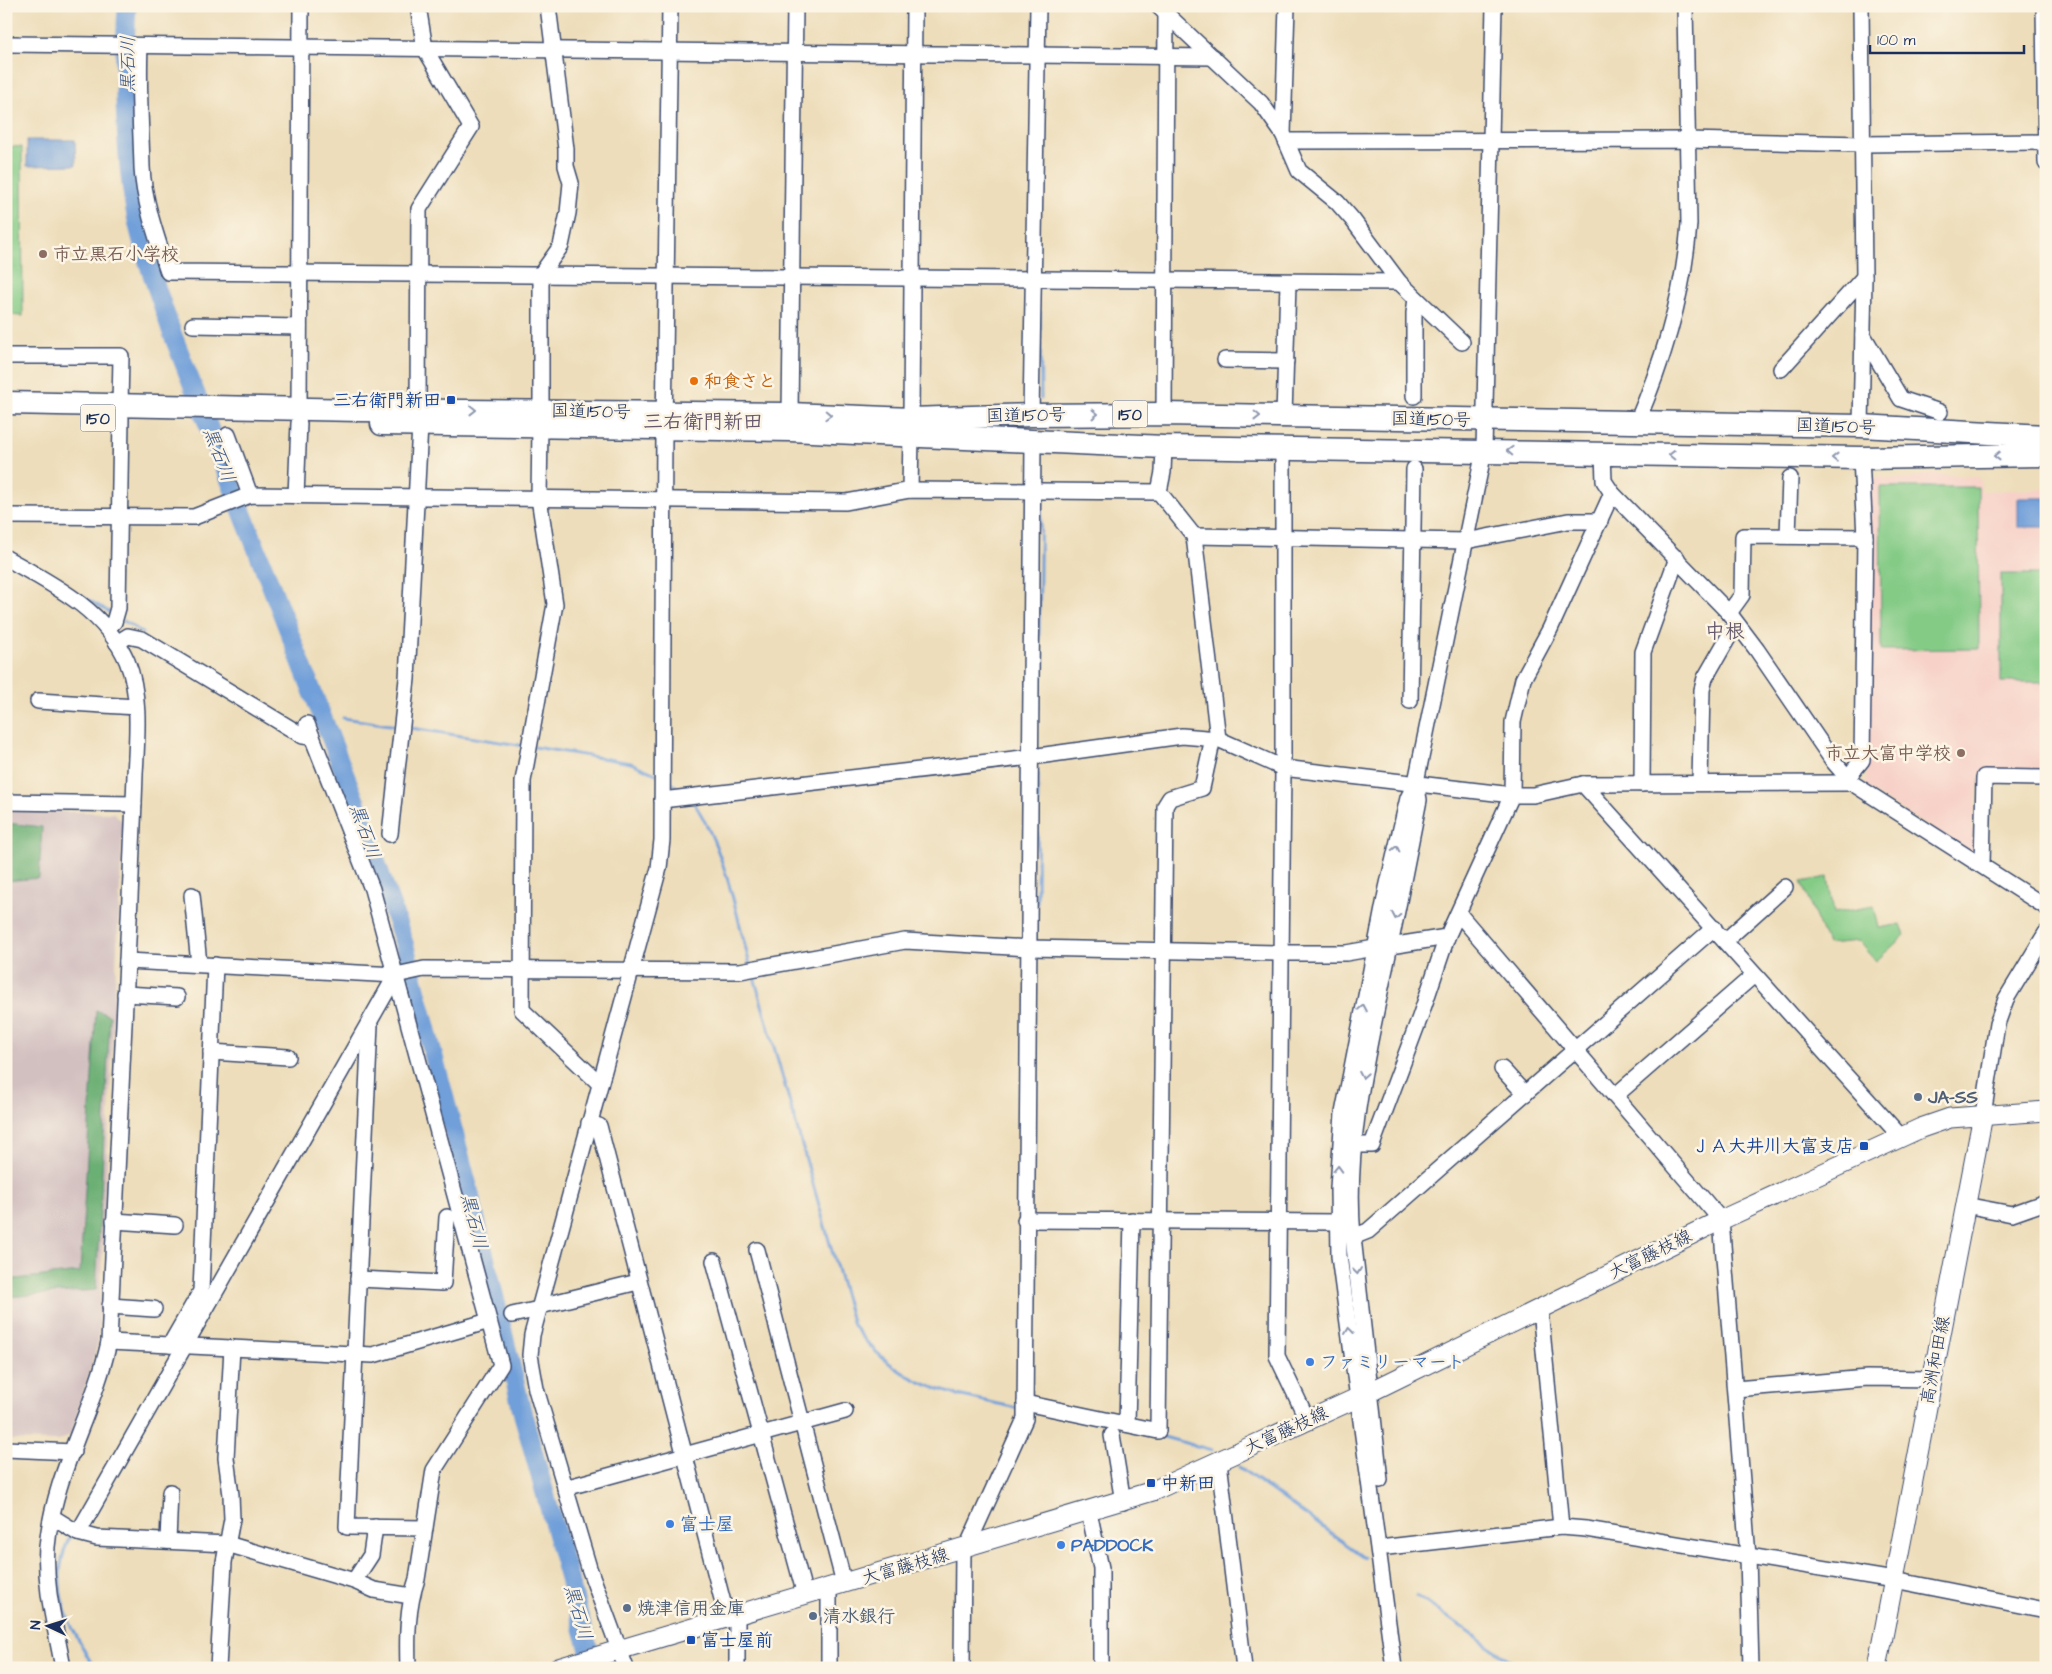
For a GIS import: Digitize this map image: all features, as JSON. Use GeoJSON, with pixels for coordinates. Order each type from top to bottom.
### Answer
{"type":"FeatureCollection","features":[{"type":"Feature","properties":{"kind":"highway","name":"国道150号"},"geometry":{"type":"LineString","coordinates":[[6,403],[120,412],[188,414],[220,421],[299,416],[419,417],[664,420],[911,427],[1031,414],[1164,414],[1861,426],[2046,436]]}},
{"type":"Feature","properties":{"kind":"highway","name":"国道150号"},"geometry":{"type":"LineString","coordinates":[[6,416],[120,412]]}},
{"type":"Feature","properties":{"kind":"highway","name":"国道150号"},"geometry":{"type":"LineString","coordinates":[[664,420],[790,414],[1033,442],[1164,447],[1862,458],[2046,455]]}},
{"type":"Feature","properties":{"kind":"main road"},"geometry":{"type":"LineString","coordinates":[[1982,1115],[2046,1112]]}},
{"type":"Feature","properties":{"kind":"main road","name":"大富藤枝線"},"geometry":{"type":"LineString","coordinates":[[572,1665],[613,1651],[1123,1502],[1154,1491],[1364,1394],[1721,1220],[1901,1137],[1950,1118],[1982,1115]]}},
{"type":"Feature","properties":{"kind":"main road","name":"高洲和田線"},"geometry":{"type":"LineString","coordinates":[[1876,1668],[1982,1115]]}},
{"type":"Feature","properties":{"kind":"street"},"geometry":{"type":"LineString","coordinates":[[296,496],[299,416],[301,6]]}},
{"type":"Feature","properties":{"kind":"street"},"geometry":{"type":"LineString","coordinates":[[390,834],[402,728],[417,497],[419,209],[471,126],[425,49],[418,6]]}},
{"type":"Feature","properties":{"kind":"street"},"geometry":{"type":"LineString","coordinates":[[548,6],[566,149],[566,166],[571,184],[561,246],[541,274],[539,498],[554,604],[523,781],[522,1010],[600,1084]]}},
{"type":"Feature","properties":{"kind":"street"},"geometry":{"type":"LineString","coordinates":[[626,1668],[613,1651],[536,1389],[530,1355],[532,1334],[659,868],[662,840],[663,501],[670,6]]}},
{"type":"Feature","properties":{"kind":"street"},"geometry":{"type":"LineString","coordinates":[[790,414],[795,6]]}},
{"type":"Feature","properties":{"kind":"street"},"geometry":{"type":"LineString","coordinates":[[910,490],[914,6]]}},
{"type":"Feature","properties":{"kind":"street"},"geometry":{"type":"LineString","coordinates":[[1031,414],[1035,280],[1038,6]]}},
{"type":"Feature","properties":{"kind":"street"},"geometry":{"type":"LineString","coordinates":[[1285,138],[1287,6]]}},
{"type":"Feature","properties":{"kind":"street"},"geometry":{"type":"LineString","coordinates":[[1402,1668],[1388,1547],[1364,1394],[1339,1256],[1339,1158],[1343,1113],[1375,948],[1408,798],[1416,782],[1484,451],[1494,6]]}},
{"type":"Feature","properties":{"kind":"street"},"geometry":{"type":"LineString","coordinates":[[1637,422],[1677,309],[1687,253],[1689,224],[1685,6]]}},
{"type":"Feature","properties":{"kind":"street"},"geometry":{"type":"LineString","coordinates":[[1861,426],[1864,277],[1862,6]]}},
{"type":"Feature","properties":{"kind":"street"},"geometry":{"type":"LineString","coordinates":[[2044,6],[2046,163]]}},
{"type":"Feature","properties":{"kind":"street"},"geometry":{"type":"LineString","coordinates":[[1163,9],[1261,102],[1285,138],[1299,171],[1336,202],[1352,219],[1399,282],[1462,342]]}},
{"type":"Feature","properties":{"kind":"street"},"geometry":{"type":"LineString","coordinates":[[1163,9],[1166,58],[1164,414]]}},
{"type":"Feature","properties":{"kind":"street"},"geometry":{"type":"LineString","coordinates":[[6,44],[553,52],[1213,58]]}},
{"type":"Feature","properties":{"kind":"street"},"geometry":{"type":"LineString","coordinates":[[138,47],[142,166],[150,210],[168,272],[541,274],[1288,283],[1399,282]]}},
{"type":"Feature","properties":{"kind":"street"},"geometry":{"type":"LineString","coordinates":[[1285,138],[1491,142],[1686,140],[1863,144],[2045,142]]}},
{"type":"Feature","properties":{"kind":"street"},"geometry":{"type":"LineString","coordinates":[[1781,369],[1864,277]]}},
{"type":"Feature","properties":{"kind":"street"},"geometry":{"type":"LineString","coordinates":[[1284,416],[1288,283]]}},
{"type":"Feature","properties":{"kind":"street"},"geometry":{"type":"LineString","coordinates":[[1414,396],[1414,313],[1416,299]]}},
{"type":"Feature","properties":{"kind":"street"},"geometry":{"type":"LineString","coordinates":[[193,326],[299,328]]}},
{"type":"Feature","properties":{"kind":"street"},"geometry":{"type":"LineString","coordinates":[[1862,335],[1901,400],[1940,412]]}},
{"type":"Feature","properties":{"kind":"street"},"geometry":{"type":"LineString","coordinates":[[6,356],[121,356],[118,608],[114,622],[106,628]]}},
{"type":"Feature","properties":{"kind":"street"},"geometry":{"type":"LineString","coordinates":[[1225,360],[1286,361]]}},
{"type":"Feature","properties":{"kind":"street"},"geometry":{"type":"LineString","coordinates":[[220,421],[250,495]]}},
{"type":"Feature","properties":{"kind":"street"},"geometry":{"type":"LineString","coordinates":[[962,1668],[965,1548],[1025,1419],[1025,1220],[1031,757],[1037,491],[1033,442]]}},
{"type":"Feature","properties":{"kind":"street"},"geometry":{"type":"LineString","coordinates":[[1025,1407],[1158,1430],[1165,806],[1170,798],[1202,788],[1216,739],[1194,536],[1159,492],[1163,472],[1164,447]]}},
{"type":"Feature","properties":{"kind":"street"},"geometry":{"type":"LineString","coordinates":[[1283,450],[1284,768],[1280,953],[1277,1356],[1307,1419]]}},
{"type":"Feature","properties":{"kind":"street"},"geometry":{"type":"LineString","coordinates":[[1603,454],[1604,481],[1612,493],[1677,558],[1733,619],[1757,650],[1833,761],[1850,780],[2046,907]]}},
{"type":"Feature","properties":{"kind":"street"},"geometry":{"type":"LineString","coordinates":[[1850,780],[1862,760],[1865,537],[1862,458]]}},
{"type":"Feature","properties":{"kind":"street"},"geometry":{"type":"LineString","coordinates":[[1410,701],[1414,469]]}},
{"type":"Feature","properties":{"kind":"street"},"geometry":{"type":"LineString","coordinates":[[1788,536],[1790,478]]}},
{"type":"Feature","properties":{"kind":"street"},"geometry":{"type":"LineString","coordinates":[[6,516],[194,517],[250,495],[846,502],[910,490],[1159,492]]}},
{"type":"Feature","properties":{"kind":"street"},"geometry":{"type":"LineString","coordinates":[[1353,1145],[1372,1145],[1420,1017],[1446,937],[1459,914],[1512,795],[1513,722],[1523,679],[1612,493]]}},
{"type":"Feature","properties":{"kind":"street"},"geometry":{"type":"LineString","coordinates":[[1194,536],[1466,541],[1568,521],[1600,521]]}},
{"type":"Feature","properties":{"kind":"street"},"geometry":{"type":"LineString","coordinates":[[1700,783],[1702,690],[1705,678],[1733,619],[1742,595],[1744,536],[1865,537]]}},
{"type":"Feature","properties":{"kind":"street"},"geometry":{"type":"LineString","coordinates":[[6,558],[75,600],[106,628],[127,661],[133,680],[136,707],[134,804],[109,1342],[103,1368],[52,1517],[47,1547],[47,1572],[63,1668]]}},
{"type":"Feature","properties":{"kind":"street"},"geometry":{"type":"LineString","coordinates":[[1642,784],[1643,652],[1677,558]]}},
{"type":"Feature","properties":{"kind":"street"},"geometry":{"type":"LineString","coordinates":[[117,643],[128,636],[142,638],[303,736],[310,731],[372,889],[501,1364],[434,1470],[417,1579],[412,1596],[407,1642],[408,1668]]}},
{"type":"Feature","properties":{"kind":"street"},"geometry":{"type":"LineString","coordinates":[[38,701],[136,707]]}},
{"type":"Feature","properties":{"kind":"street"},"geometry":{"type":"LineString","coordinates":[[662,800],[1031,757],[1182,736],[1216,739],[1284,768],[1416,782],[1512,795],[1533,795],[1583,784],[1850,780]]}},
{"type":"Feature","properties":{"kind":"street"},"geometry":{"type":"LineString","coordinates":[[1982,865],[1984,776],[2046,778]]}},
{"type":"Feature","properties":{"kind":"street"},"geometry":{"type":"LineString","coordinates":[[1394,1668],[1364,1394],[1350,1200],[1353,1145],[1363,1073],[1419,800],[1416,782]]}},
{"type":"Feature","properties":{"kind":"street"},"geometry":{"type":"LineString","coordinates":[[1583,784],[1901,1137]]}},
{"type":"Feature","properties":{"kind":"street"},"geometry":{"type":"LineString","coordinates":[[6,802],[134,804]]}},
{"type":"Feature","properties":{"kind":"street"},"geometry":{"type":"LineString","coordinates":[[1725,941],[1786,887]]}},
{"type":"Feature","properties":{"kind":"street"},"geometry":{"type":"LineString","coordinates":[[192,895],[199,964]]}},
{"type":"Feature","properties":{"kind":"street"},"geometry":{"type":"LineString","coordinates":[[1459,914],[1721,1220],[1748,1556],[1751,1668]]}},
{"type":"Feature","properties":{"kind":"street"},"geometry":{"type":"LineString","coordinates":[[1354,1237],[1368,1231],[1714,928]]}},
{"type":"Feature","properties":{"kind":"street"},"geometry":{"type":"LineString","coordinates":[[1390,946],[1446,937]]}},
{"type":"Feature","properties":{"kind":"street"},"geometry":{"type":"LineString","coordinates":[[1982,1115],[1997,1024],[2006,999],[2044,939]]}},
{"type":"Feature","properties":{"kind":"street"},"geometry":{"type":"LineString","coordinates":[[126,960],[396,976],[424,969],[630,972],[751,970],[905,941],[1030,948],[1280,953],[1346,953],[1375,948]]}},
{"type":"Feature","properties":{"kind":"street"},"geometry":{"type":"LineString","coordinates":[[178,1345],[201,1291],[215,966]]}},
{"type":"Feature","properties":{"kind":"street"},"geometry":{"type":"LineString","coordinates":[[75,1531],[178,1345],[396,976]]}},
{"type":"Feature","properties":{"kind":"street"},"geometry":{"type":"LineString","coordinates":[[1615,1096],[1754,976]]}},
{"type":"Feature","properties":{"kind":"street"},"geometry":{"type":"LineString","coordinates":[[125,994],[177,997]]}},
{"type":"Feature","properties":{"kind":"street"},"geometry":{"type":"LineString","coordinates":[[371,1021],[347,1527],[425,1528]]}},
{"type":"Feature","properties":{"kind":"street"},"geometry":{"type":"LineString","coordinates":[[211,1052],[288,1057]]}},
{"type":"Feature","properties":{"kind":"street"},"geometry":{"type":"LineString","coordinates":[[1502,1069],[1525,1094]]}},
{"type":"Feature","properties":{"kind":"street"},"geometry":{"type":"LineString","coordinates":[[589,1123],[599,1126],[684,1456],[732,1617],[737,1668]]}},
{"type":"Feature","properties":{"kind":"street"},"geometry":{"type":"LineString","coordinates":[[1965,1206],[2012,1214],[2046,1202]]}},
{"type":"Feature","properties":{"kind":"street"},"geometry":{"type":"LineString","coordinates":[[358,1279],[443,1283],[447,1217]]}},
{"type":"Feature","properties":{"kind":"street"},"geometry":{"type":"LineString","coordinates":[[1025,1220],[1338,1222]]}},
{"type":"Feature","properties":{"kind":"street"},"geometry":{"type":"LineString","coordinates":[[1127,1424],[1132,1220]]}},
{"type":"Feature","properties":{"kind":"street"},"geometry":{"type":"LineString","coordinates":[[114,1221],[176,1225]]}},
{"type":"Feature","properties":{"kind":"street"},"geometry":{"type":"LineString","coordinates":[[757,1250],[802,1423],[837,1586],[829,1668]]}},
{"type":"Feature","properties":{"kind":"street"},"geometry":{"type":"LineString","coordinates":[[714,1261],[805,1595]]}},
{"type":"Feature","properties":{"kind":"street"},"geometry":{"type":"LineString","coordinates":[[512,1315],[638,1282]]}},
{"type":"Feature","properties":{"kind":"street"},"geometry":{"type":"LineString","coordinates":[[110,1306],[154,1309]]}},
{"type":"Feature","properties":{"kind":"street"},"geometry":{"type":"LineString","coordinates":[[1540,1309],[1561,1527]]}},
{"type":"Feature","properties":{"kind":"street"},"geometry":{"type":"LineString","coordinates":[[109,1342],[372,1355],[490,1321]]}},
{"type":"Feature","properties":{"kind":"street"},"geometry":{"type":"LineString","coordinates":[[218,1668],[224,1562],[232,1519],[232,1495],[226,1458],[232,1348]]}},
{"type":"Feature","properties":{"kind":"street"},"geometry":{"type":"LineString","coordinates":[[1735,1389],[1867,1378],[1931,1379]]}},
{"type":"Feature","properties":{"kind":"street"},"geometry":{"type":"LineString","coordinates":[[566,1488],[845,1411]]}},
{"type":"Feature","properties":{"kind":"street"},"geometry":{"type":"LineString","coordinates":[[1112,1435],[1123,1502]]}},
{"type":"Feature","properties":{"kind":"street"},"geometry":{"type":"LineString","coordinates":[[6,1449],[73,1452]]}},
{"type":"Feature","properties":{"kind":"street"},"geometry":{"type":"LineString","coordinates":[[1219,1462],[1244,1668]]}},
{"type":"Feature","properties":{"kind":"street"},"geometry":{"type":"LineString","coordinates":[[168,1541],[170,1492]]}},
{"type":"Feature","properties":{"kind":"street"},"geometry":{"type":"LineString","coordinates":[[1089,1512],[1101,1568],[1102,1668]]}},
{"type":"Feature","properties":{"kind":"street"},"geometry":{"type":"LineString","coordinates":[[52,1517],[75,1531],[97,1538],[227,1544],[354,1581],[374,1590],[412,1596]]}},
{"type":"Feature","properties":{"kind":"street"},"geometry":{"type":"LineString","coordinates":[[1388,1547],[1561,1527],[1586,1529],[1894,1580],[2046,1610]]}},
{"type":"Feature","properties":{"kind":"street"},"geometry":{"type":"LineString","coordinates":[[354,1581],[371,1555],[375,1528]]}},
{"type":"Feature","properties":{"kind":"shaded area"},"geometry":{"type":"Polygon","coordinates":[[[1928,474],[1979,477],[1982,491],[2046,489],[2046,773],[1980,773],[1972,826],[1976,856],[1866,788],[1867,477],[1911,479],[1928,474]]]}},
{"type":"Feature","properties":{"kind":"shaded area"},"geometry":{"type":"Polygon","coordinates":[[[6,810],[114,813],[123,822],[98,1342],[71,1434],[59,1441],[6,1440],[6,810]]]}},
{"type":"Feature","properties":{"kind":"green space"},"geometry":{"type":"Polygon","coordinates":[[[6,146],[22,147],[23,316],[6,315],[6,146]]]}},
{"type":"Feature","properties":{"kind":"green space"},"geometry":{"type":"Polygon","coordinates":[[[1880,487],[1978,487],[1979,649],[1881,650],[1880,487]]]}},
{"type":"Feature","properties":{"kind":"green space"},"geometry":{"type":"Polygon","coordinates":[[[2001,574],[2046,574],[2046,682],[2001,682],[2001,574]]]}},
{"type":"Feature","properties":{"kind":"green space"},"geometry":{"type":"Polygon","coordinates":[[[6,823],[42,827],[39,878],[6,881],[6,823]]]}},
{"type":"Feature","properties":{"kind":"green space"},"geometry":{"type":"Polygon","coordinates":[[[1828,877],[1834,913],[1874,906],[1879,928],[1901,924],[1905,935],[1876,961],[1859,941],[1827,944],[1801,882],[1828,877]]]}},
{"type":"Feature","properties":{"kind":"green space"},"geometry":{"type":"Polygon","coordinates":[[[96,1010],[110,1016],[96,1290],[6,1297],[6,1280],[80,1272],[96,1010]]]}},
{"type":"Feature","properties":{"kind":"water"},"geometry":{"type":"Polygon","coordinates":[[[27,140],[75,140],[76,165],[27,166],[27,140]]]}},
{"type":"Feature","properties":{"kind":"water"},"geometry":{"type":"Polygon","coordinates":[[[2018,498],[2046,498],[2046,527],[2018,527],[2018,498]]]}},
{"type":"Feature","properties":{"kind":"waterway","name":"黒石川"},"geometry":{"type":"LineString","coordinates":[[127,6],[125,59],[126,138],[136,216],[143,246],[172,333],[358,808],[404,943],[468,1186],[523,1415],[594,1668]]}},
{"type":"Feature","properties":{"kind":"waterway"},"geometry":{"type":"LineString","coordinates":[[1040,312],[1041,399]]}},
{"type":"Feature","properties":{"kind":"waterway"},"geometry":{"type":"LineString","coordinates":[[1041,461],[1041,486]]}},
{"type":"Feature","properties":{"kind":"waterway"},"geometry":{"type":"LineString","coordinates":[[1038,708],[1041,494]]}},
{"type":"Feature","properties":{"kind":"waterway"},"geometry":{"type":"LineString","coordinates":[[80,595],[111,613]]}},
{"type":"Feature","properties":{"kind":"waterway"},"geometry":{"type":"LineString","coordinates":[[124,621],[143,633]]}},
{"type":"Feature","properties":{"kind":"waterway"},"geometry":{"type":"LineString","coordinates":[[343,718],[397,726]]}},
{"type":"Feature","properties":{"kind":"waterway","name":"黒石川"},"geometry":{"type":"LineString","coordinates":[[312,725],[331,720]]}},
{"type":"Feature","properties":{"kind":"waterway"},"geometry":{"type":"LineString","coordinates":[[405,727],[525,746]]}},
{"type":"Feature","properties":{"kind":"waterway"},"geometry":{"type":"LineString","coordinates":[[534,747],[631,763],[656,774]]}},
{"type":"Feature","properties":{"kind":"waterway"},"geometry":{"type":"LineString","coordinates":[[1037,903],[1038,774]]}},
{"type":"Feature","properties":{"kind":"waterway"},"geometry":{"type":"LineString","coordinates":[[666,779],[683,792]]}},
{"type":"Feature","properties":{"kind":"waterway"},"geometry":{"type":"LineString","coordinates":[[693,801],[713,839],[728,880],[750,965]]}},
{"type":"Feature","properties":{"kind":"waterway"},"geometry":{"type":"LineString","coordinates":[[397,962],[401,959],[404,943]]}},
{"type":"Feature","properties":{"kind":"waterway"},"geometry":{"type":"LineString","coordinates":[[753,973],[853,1325],[871,1347],[908,1376],[949,1393],[1022,1409]]}},
{"type":"Feature","properties":{"kind":"waterway"},"geometry":{"type":"LineString","coordinates":[[1160,1436],[1212,1450]]}},
{"type":"Feature","properties":{"kind":"waterway"},"geometry":{"type":"LineString","coordinates":[[1239,1467],[1364,1557]]}},
{"type":"Feature","properties":{"kind":"waterway"},"geometry":{"type":"LineString","coordinates":[[71,1534],[63,1553],[60,1587],[68,1619],[94,1668]]}},
{"type":"Feature","properties":{"kind":"waterway"},"geometry":{"type":"LineString","coordinates":[[1417,1596],[1521,1668]]}},
{"type":"Feature","properties":{"kind":"place","name":"市立黒石小学校"},"geometry":{"type":"Point","coordinates":[43,254]}},
{"type":"Feature","properties":{"kind":"place","name":"和食さと"},"geometry":{"type":"Point","coordinates":[694,381]}},
{"type":"Feature","properties":{"kind":"place","name":"三右衛門新田"},"geometry":{"type":"Point","coordinates":[451,400]}},
{"type":"Feature","properties":{"kind":"place","name":"市立大富中学校"},"geometry":{"type":"Point","coordinates":[1961,753]}},
{"type":"Feature","properties":{"kind":"place","name":"JA-SS"},"geometry":{"type":"Point","coordinates":[1918,1097]}},
{"type":"Feature","properties":{"kind":"place","name":"ＪＡ大井川大富支店"},"geometry":{"type":"Point","coordinates":[1864,1146]}},
{"type":"Feature","properties":{"kind":"place","name":"ファミリーマート"},"geometry":{"type":"Point","coordinates":[1310,1362]}},
{"type":"Feature","properties":{"kind":"place","name":"中新田"},"geometry":{"type":"Point","coordinates":[1151,1483]}},
{"type":"Feature","properties":{"kind":"place","name":"富士屋"},"geometry":{"type":"Point","coordinates":[670,1524]}},
{"type":"Feature","properties":{"kind":"place","name":"PADDOCK"},"geometry":{"type":"Point","coordinates":[1061,1545]}},
{"type":"Feature","properties":{"kind":"place","name":"焼津信用金庫"},"geometry":{"type":"Point","coordinates":[627,1608]}},
{"type":"Feature","properties":{"kind":"place","name":"清水銀行"},"geometry":{"type":"Point","coordinates":[813,1616]}},
{"type":"Feature","properties":{"kind":"place","name":"富士屋前"},"geometry":{"type":"Point","coordinates":[691,1640]}},
{"type":"Feature","properties":{"kind":"district","name":"三右衛門新田"},"geometry":{"type":"Point","coordinates":[703,421]}},
{"type":"Feature","properties":{"kind":"district","name":"中根"},"geometry":{"type":"Point","coordinates":[1725,631]}}]}
